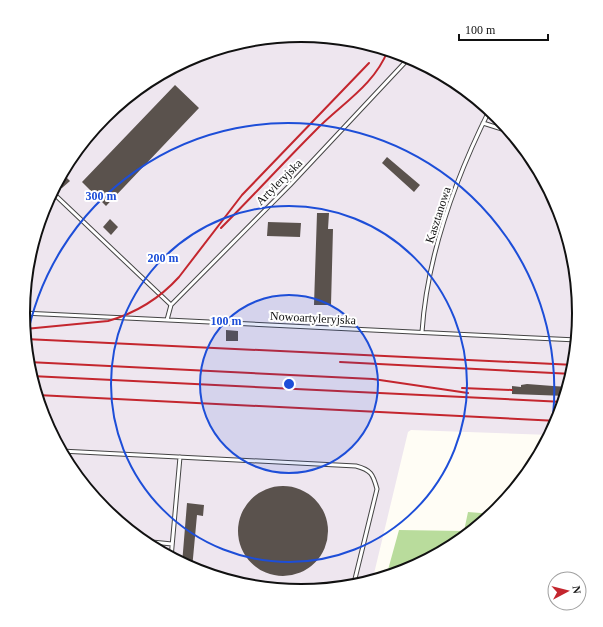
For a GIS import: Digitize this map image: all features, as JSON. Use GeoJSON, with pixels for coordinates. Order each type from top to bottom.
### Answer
{"type":"FeatureCollection","features":[{"type":"Feature","properties":{"kind":"lane","name":"Artyleryjska"},"geometry":{"type":"LineString","coordinates":[[167,320],[171,305],[290,185],[405,63]]}},
{"type":"Feature","properties":{"kind":"lane","name":"Kasztanowa"},"geometry":{"type":"LineString","coordinates":[[422,332],[428,284],[439,239],[467,156],[487,115]]}},
{"type":"Feature","properties":{"kind":"lane"},"geometry":{"type":"LineString","coordinates":[[483,123],[500,128]]}},
{"type":"Feature","properties":{"kind":"lane"},"geometry":{"type":"LineString","coordinates":[[57,196],[171,305]]}},
{"type":"Feature","properties":{"kind":"lane","name":"Nowoartyleryjska"},"geometry":{"type":"LineString","coordinates":[[30,313],[572,340]]}},
{"type":"Feature","properties":{"kind":"lane"},"geometry":{"type":"LineString","coordinates":[[68,451],[356,466],[367,469],[373,476],[377,489],[355,580]]}},
{"type":"Feature","properties":{"kind":"lane"},"geometry":{"type":"LineString","coordinates":[[171,552],[180,457]]}},
{"type":"Feature","properties":{"kind":"lane"},"geometry":{"type":"LineString","coordinates":[[156,542],[172,544]]}},
{"type":"Feature","properties":{"kind":"shaded area"},"geometry":{"type":"Polygon","coordinates":[[[302,42],[337,44],[389,56],[422,70],[467,98],[481,109],[506,134],[537,178],[545,193],[559,226],[568,261],[571,278],[573,314],[571,349],[559,401],[545,435],[411,430],[408,432],[374,576],[354,580],[337,583],[302,585],[266,583],[214,571],[166,549],[136,529],[122,518],[97,493],[66,449],[44,401],[32,349],[30,314],[32,278],[44,226],[58,193],[86,148],[97,134],[122,109],[166,78],[214,56],[266,44],[302,42]]]}},
{"type":"Feature","properties":{"kind":"green space"},"geometry":{"type":"Polygon","coordinates":[[[468,512],[485,513],[481,518],[464,531],[468,512]]]}},
{"type":"Feature","properties":{"kind":"green space"},"geometry":{"type":"Polygon","coordinates":[[[399,530],[464,531],[422,557],[388,571],[399,530]]]}},
{"type":"Feature","properties":{"kind":"building"},"geometry":{"type":"Polygon","coordinates":[[[175,85],[199,108],[106,206],[82,182],[175,85]]]}},
{"type":"Feature","properties":{"kind":"building"},"geometry":{"type":"Polygon","coordinates":[[[387,157],[420,185],[414,192],[382,163],[387,157]]]}},
{"type":"Feature","properties":{"kind":"building"},"geometry":{"type":"Polygon","coordinates":[[[66,177],[70,181],[62,188],[61,187],[66,177]]]}},
{"type":"Feature","properties":{"kind":"building"},"geometry":{"type":"Polygon","coordinates":[[[317,213],[329,213],[328,229],[333,229],[331,305],[314,305],[317,213]]]}},
{"type":"Feature","properties":{"kind":"building"},"geometry":{"type":"Polygon","coordinates":[[[110,219],[118,227],[111,235],[103,227],[110,219]]]}},
{"type":"Feature","properties":{"kind":"building"},"geometry":{"type":"Polygon","coordinates":[[[268,222],[301,223],[300,237],[267,236],[268,222]]]}},
{"type":"Feature","properties":{"kind":"building"},"geometry":{"type":"Polygon","coordinates":[[[226,330],[238,331],[238,341],[226,341],[226,330]]]}},
{"type":"Feature","properties":{"kind":"building"},"geometry":{"type":"Polygon","coordinates":[[[527,384],[563,387],[561,396],[512,394],[512,386],[521,387],[521,385],[527,384]]]}},
{"type":"Feature","properties":{"kind":"building"},"geometry":{"type":"Polygon","coordinates":[[[283,486],[300,490],[315,499],[324,514],[328,531],[324,548],[315,563],[300,572],[283,576],[266,572],[251,563],[242,548],[238,531],[242,514],[251,499],[266,490],[283,486]]]}},
{"type":"Feature","properties":{"kind":"building"},"geometry":{"type":"Polygon","coordinates":[[[187,503],[204,505],[203,516],[197,515],[193,562],[183,558],[187,503]]]}},
{"type":"Feature","properties":{"kind":"railway"},"geometry":{"type":"LineString","coordinates":[[221,228],[325,121],[366,84],[382,63],[386,55]]}},
{"type":"Feature","properties":{"kind":"railway"},"geometry":{"type":"LineString","coordinates":[[31,328],[108,321],[138,309],[164,292],[179,277],[242,195],[369,63]]}},
{"type":"Feature","properties":{"kind":"railway"},"geometry":{"type":"LineString","coordinates":[[31,339],[568,365]]}},
{"type":"Feature","properties":{"kind":"railway"},"geometry":{"type":"LineString","coordinates":[[34,362],[373,379],[468,393]]}},
{"type":"Feature","properties":{"kind":"railway"},"geometry":{"type":"LineString","coordinates":[[340,362],[566,374]]}},
{"type":"Feature","properties":{"kind":"railway"},"geometry":{"type":"LineString","coordinates":[[37,376],[559,402]]}},
{"type":"Feature","properties":{"kind":"railway"},"geometry":{"type":"LineString","coordinates":[[462,388],[512,390]]}},
{"type":"Feature","properties":{"kind":"railway"},"geometry":{"type":"LineString","coordinates":[[42,395],[551,421]]}}]}
